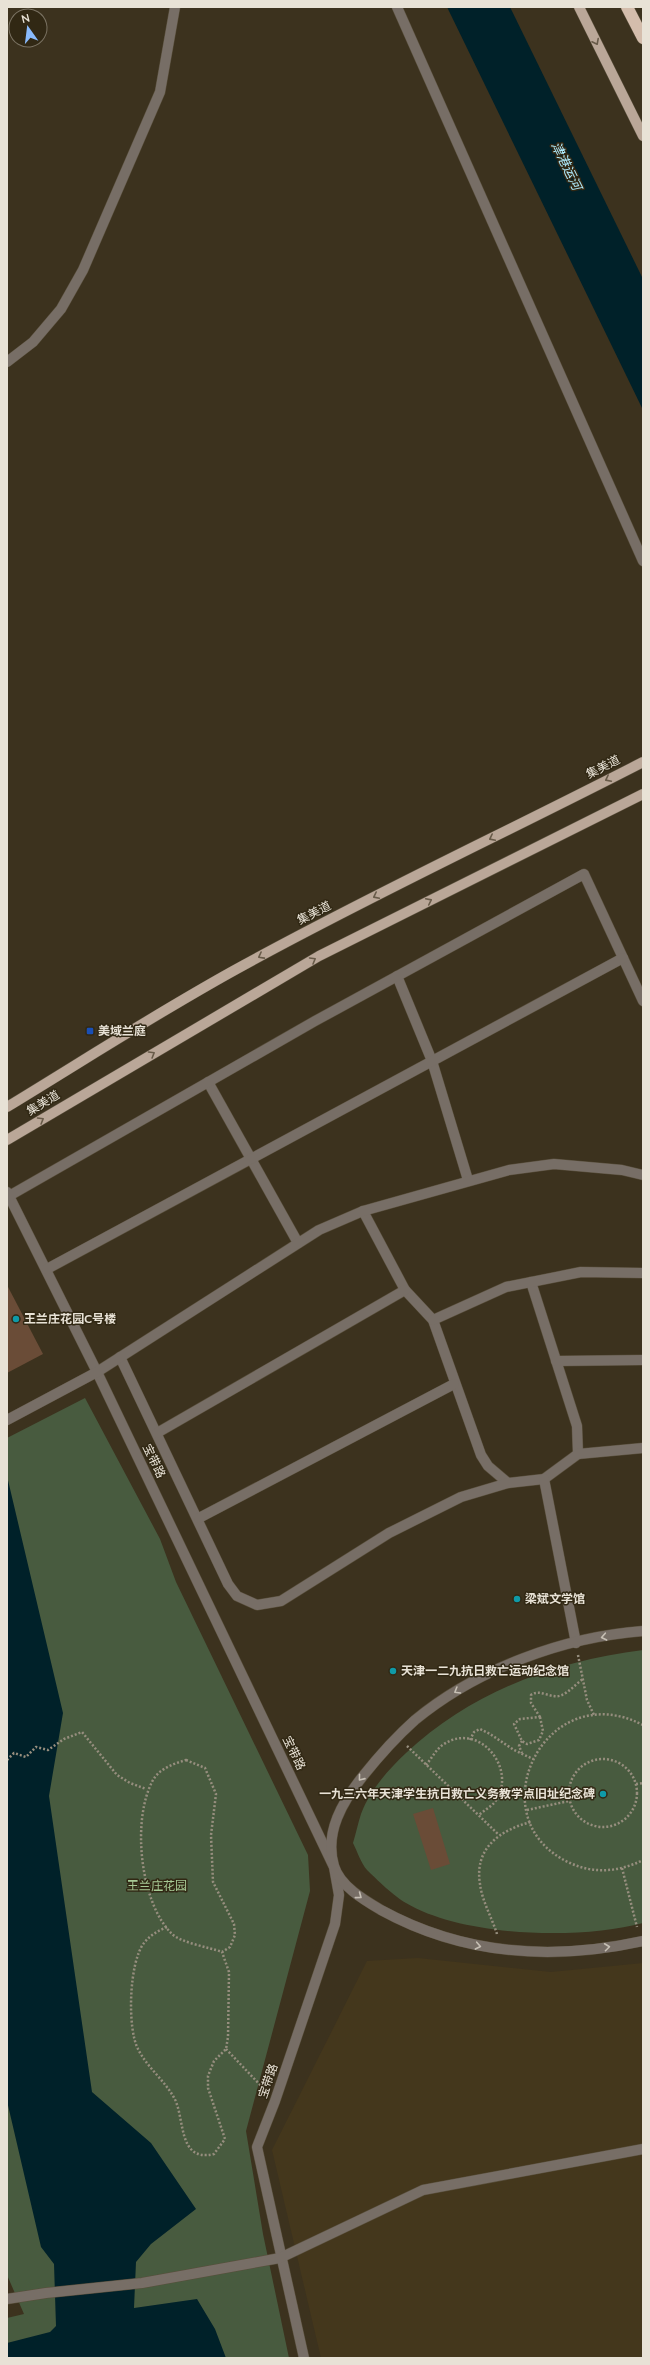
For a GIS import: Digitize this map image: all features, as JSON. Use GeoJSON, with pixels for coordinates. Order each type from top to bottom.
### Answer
{"type":"FeatureCollection","features":[{"type":"Feature","properties":{"kind":"highway"},"geometry":{"type":"LineString","coordinates":[[627,7],[643,38]]}},
{"type":"Feature","properties":{"kind":"main road"},"geometry":{"type":"LineString","coordinates":[[579,7],[643,136]]}},
{"type":"Feature","properties":{"kind":"main road","name":"集美道"},"geometry":{"type":"LineString","coordinates":[[7,1107],[171,1006],[251,961],[643,762]]}},
{"type":"Feature","properties":{"kind":"main road","name":"集美道"},"geometry":{"type":"LineString","coordinates":[[7,1140],[319,956],[643,794]]}},
{"type":"Feature","properties":{"kind":"street"},"geometry":{"type":"LineString","coordinates":[[7,362],[38,336],[60,309],[84,270],[160,92],[175,7]]}},
{"type":"Feature","properties":{"kind":"street"},"geometry":{"type":"LineString","coordinates":[[397,7],[643,561]]}},
{"type":"Feature","properties":{"kind":"street"},"geometry":{"type":"LineString","coordinates":[[8,1194],[397,976],[584,874],[643,1002]]}},
{"type":"Feature","properties":{"kind":"street"},"geometry":{"type":"LineString","coordinates":[[47,1269],[623,958]]}},
{"type":"Feature","properties":{"kind":"street"},"geometry":{"type":"LineString","coordinates":[[397,976],[432,1061],[468,1180]]}},
{"type":"Feature","properties":{"kind":"street"},"geometry":{"type":"LineString","coordinates":[[208,1082],[252,1158],[298,1243]]}},
{"type":"Feature","properties":{"kind":"street"},"geometry":{"type":"LineString","coordinates":[[7,1420],[97,1372],[319,1230],[363,1211],[468,1180],[508,1170],[554,1164],[622,1170],[643,1175]]}},
{"type":"Feature","properties":{"kind":"street","name":"宝带路"},"geometry":{"type":"LineString","coordinates":[[8,1194],[47,1269],[97,1372],[334,1867],[339,1895],[335,1924],[275,2101],[256,2147],[280,2258],[304,2358]]}},
{"type":"Feature","properties":{"kind":"street"},"geometry":{"type":"LineString","coordinates":[[363,1211],[405,1290],[433,1320],[454,1384],[481,1455],[488,1466],[508,1483]]}},
{"type":"Feature","properties":{"kind":"street"},"geometry":{"type":"LineString","coordinates":[[433,1320],[506,1287],[581,1272],[643,1273]]}},
{"type":"Feature","properties":{"kind":"street"},"geometry":{"type":"LineString","coordinates":[[531,1282],[577,1426],[578,1454]]}},
{"type":"Feature","properties":{"kind":"street"},"geometry":{"type":"LineString","coordinates":[[157,1433],[405,1290]]}},
{"type":"Feature","properties":{"kind":"street"},"geometry":{"type":"LineString","coordinates":[[120,1357],[199,1518],[228,1584],[236,1596],[257,1605],[281,1601],[388,1533],[425,1513],[460,1497],[508,1483],[544,1479],[578,1454],[643,1448]]}},
{"type":"Feature","properties":{"kind":"street"},"geometry":{"type":"LineString","coordinates":[[556,1361],[643,1360]]}},
{"type":"Feature","properties":{"kind":"street"},"geometry":{"type":"LineString","coordinates":[[199,1518],[454,1384]]}},
{"type":"Feature","properties":{"kind":"street"},"geometry":{"type":"LineString","coordinates":[[544,1479],[576,1643]]}},
{"type":"Feature","properties":{"kind":"street"},"geometry":{"type":"LineString","coordinates":[[642,1942],[553,1952],[499,1949],[436,1936],[372,1905],[348,1887],[334,1867],[333,1830],[337,1815],[354,1788],[398,1738],[434,1706],[480,1678],[536,1655],[576,1643],[643,1631]]}},
{"type":"Feature","properties":{"kind":"street"},"geometry":{"type":"LineString","coordinates":[[7,2299],[46,2293],[142,2283],[280,2258],[423,2190],[643,2149]]}},
{"type":"Feature","properties":{"kind":"path"},"geometry":{"type":"LineString","coordinates":[[576,1643],[587,1700],[594,1715]]}},
{"type":"Feature","properties":{"kind":"path"},"geometry":{"type":"LineString","coordinates":[[540,1717],[525,1718],[514,1724],[522,1741],[527,1744],[539,1740],[543,1731],[540,1717],[531,1703],[532,1695],[539,1692],[557,1696],[563,1695],[583,1679]]}},
{"type":"Feature","properties":{"kind":"path"},"geometry":{"type":"LineString","coordinates":[[643,1725],[615,1715],[594,1715],[574,1720],[556,1730],[541,1745],[533,1759],[526,1783],[527,1810],[531,1822],[543,1842],[567,1861],[596,1870],[622,1868],[643,1860]]}},
{"type":"Feature","properties":{"kind":"path"},"geometry":{"type":"LineString","coordinates":[[470,1740],[474,1732],[480,1730],[533,1759]]}},
{"type":"Feature","properties":{"kind":"path"},"geometry":{"type":"LineString","coordinates":[[7,1760],[14,1753],[26,1756],[36,1747],[48,1750],[64,1738],[82,1732],[117,1775],[130,1783],[146,1789]]}},
{"type":"Feature","properties":{"kind":"path"},"geometry":{"type":"LineString","coordinates":[[398,1738],[499,1835]]}},
{"type":"Feature","properties":{"kind":"path"},"geometry":{"type":"LineString","coordinates":[[426,1765],[444,1744],[459,1739],[470,1740],[483,1744],[493,1752],[498,1761],[502,1776],[502,1785],[496,1800],[479,1815]]}},
{"type":"Feature","properties":{"kind":"path"},"geometry":{"type":"LineString","coordinates":[[522,1741],[519,1746],[522,1753]]}},
{"type":"Feature","properties":{"kind":"path"},"geometry":{"type":"LineString","coordinates":[[597,1759],[609,1760],[620,1764],[629,1771],[636,1784],[637,1799],[632,1811],[623,1822],[609,1827],[595,1827],[582,1821],[572,1810],[569,1801],[568,1789],[573,1776],[581,1767],[597,1759]]}},
{"type":"Feature","properties":{"kind":"path"},"geometry":{"type":"LineString","coordinates":[[186,1760],[205,1768],[216,1794],[211,1835],[213,1882],[234,1924],[235,1935],[230,1947],[222,1952],[171,1934],[153,1904],[147,1886],[142,1849],[143,1814],[152,1782],[161,1771],[186,1760]]}},
{"type":"Feature","properties":{"kind":"path"},"geometry":{"type":"LineString","coordinates":[[636,1784],[643,1783]]}},
{"type":"Feature","properties":{"kind":"path"},"geometry":{"type":"LineString","coordinates":[[527,1810],[569,1801]]}},
{"type":"Feature","properties":{"kind":"path"},"geometry":{"type":"LineString","coordinates":[[499,1949],[497,1934],[479,1884],[483,1853],[499,1835],[510,1828],[531,1822]]}},
{"type":"Feature","properties":{"kind":"path"},"geometry":{"type":"LineString","coordinates":[[622,1868],[642,1942]]}},
{"type":"Feature","properties":{"kind":"path"},"geometry":{"type":"LineString","coordinates":[[166,1927],[155,1933],[144,1943],[137,1958],[131,2004],[133,2037],[147,2065],[174,2096],[179,2108],[184,2138],[195,2153],[205,2156],[214,2154],[225,2139],[210,2094],[208,2076],[214,2061],[226,2049],[229,1988],[228,1972],[222,1952]]}},
{"type":"Feature","properties":{"kind":"path"},"geometry":{"type":"LineString","coordinates":[[226,2049],[275,2101]]}},
{"type":"Feature","properties":{"kind":"shaded area"},"geometry":{"type":"Polygon","coordinates":[[[418,1958],[551,1972],[643,1963],[643,2358],[321,2358],[272,2150],[367,1961],[418,1958]]]}},
{"type":"Feature","properties":{"kind":"green space","name":"王兰庄花园"},"geometry":{"type":"Polygon","coordinates":[[[85,1398],[160,1539],[176,1582],[308,1855],[310,1891],[246,2131],[263,2234],[289,2358],[7,2358],[7,2318],[24,2314],[7,2275],[7,1438],[85,1398]]]}},
{"type":"Feature","properties":{"kind":"green space"},"geometry":{"type":"Polygon","coordinates":[[[643,1650],[643,1923],[587,1932],[522,1932],[489,1929],[458,1923],[430,1914],[406,1903],[380,1883],[367,1870],[353,1843],[365,1805],[374,1789],[393,1766],[431,1732],[458,1713],[486,1697],[546,1671],[610,1655],[643,1650]]]}},
{"type":"Feature","properties":{"kind":"water","name":"津港运河"},"geometry":{"type":"Polygon","coordinates":[[[447,7],[510,7],[643,279],[643,410],[447,7]]]}},
{"type":"Feature","properties":{"kind":"water"},"geometry":{"type":"Polygon","coordinates":[[[7,1476],[63,1713],[49,1796],[92,2092],[151,2143],[196,2209],[151,2244],[136,2262],[134,2308],[197,2299],[215,2329],[226,2358],[7,2358],[7,2343],[50,2332],[56,2326],[54,2264],[41,2247],[7,2101],[7,1476]]]}},
{"type":"Feature","properties":{"kind":"building","name":"王兰庄花园C号楼"},"geometry":{"type":"Polygon","coordinates":[[[7,1285],[43,1354],[7,1373],[7,1285]]]}},
{"type":"Feature","properties":{"kind":"building"},"geometry":{"type":"Polygon","coordinates":[[[433,1808],[450,1864],[431,1870],[413,1814],[433,1808]]]}},
{"type":"Feature","properties":{"kind":"place","name":"美域兰庭"},"geometry":{"type":"Point","coordinates":[90,1031]}},
{"type":"Feature","properties":{"kind":"place","name":"王兰庄花园C号楼"},"geometry":{"type":"Point","coordinates":[16,1319]}},
{"type":"Feature","properties":{"kind":"place","name":"梁斌文学馆"},"geometry":{"type":"Point","coordinates":[517,1599]}},
{"type":"Feature","properties":{"kind":"place","name":"天津一二九抗日救亡运动纪念馆"},"geometry":{"type":"Point","coordinates":[393,1671]}},
{"type":"Feature","properties":{"kind":"place","name":"一九三六年天津学生抗日救亡义务教学点旧址纪念碑"},"geometry":{"type":"Point","coordinates":[603,1794]}}]}
